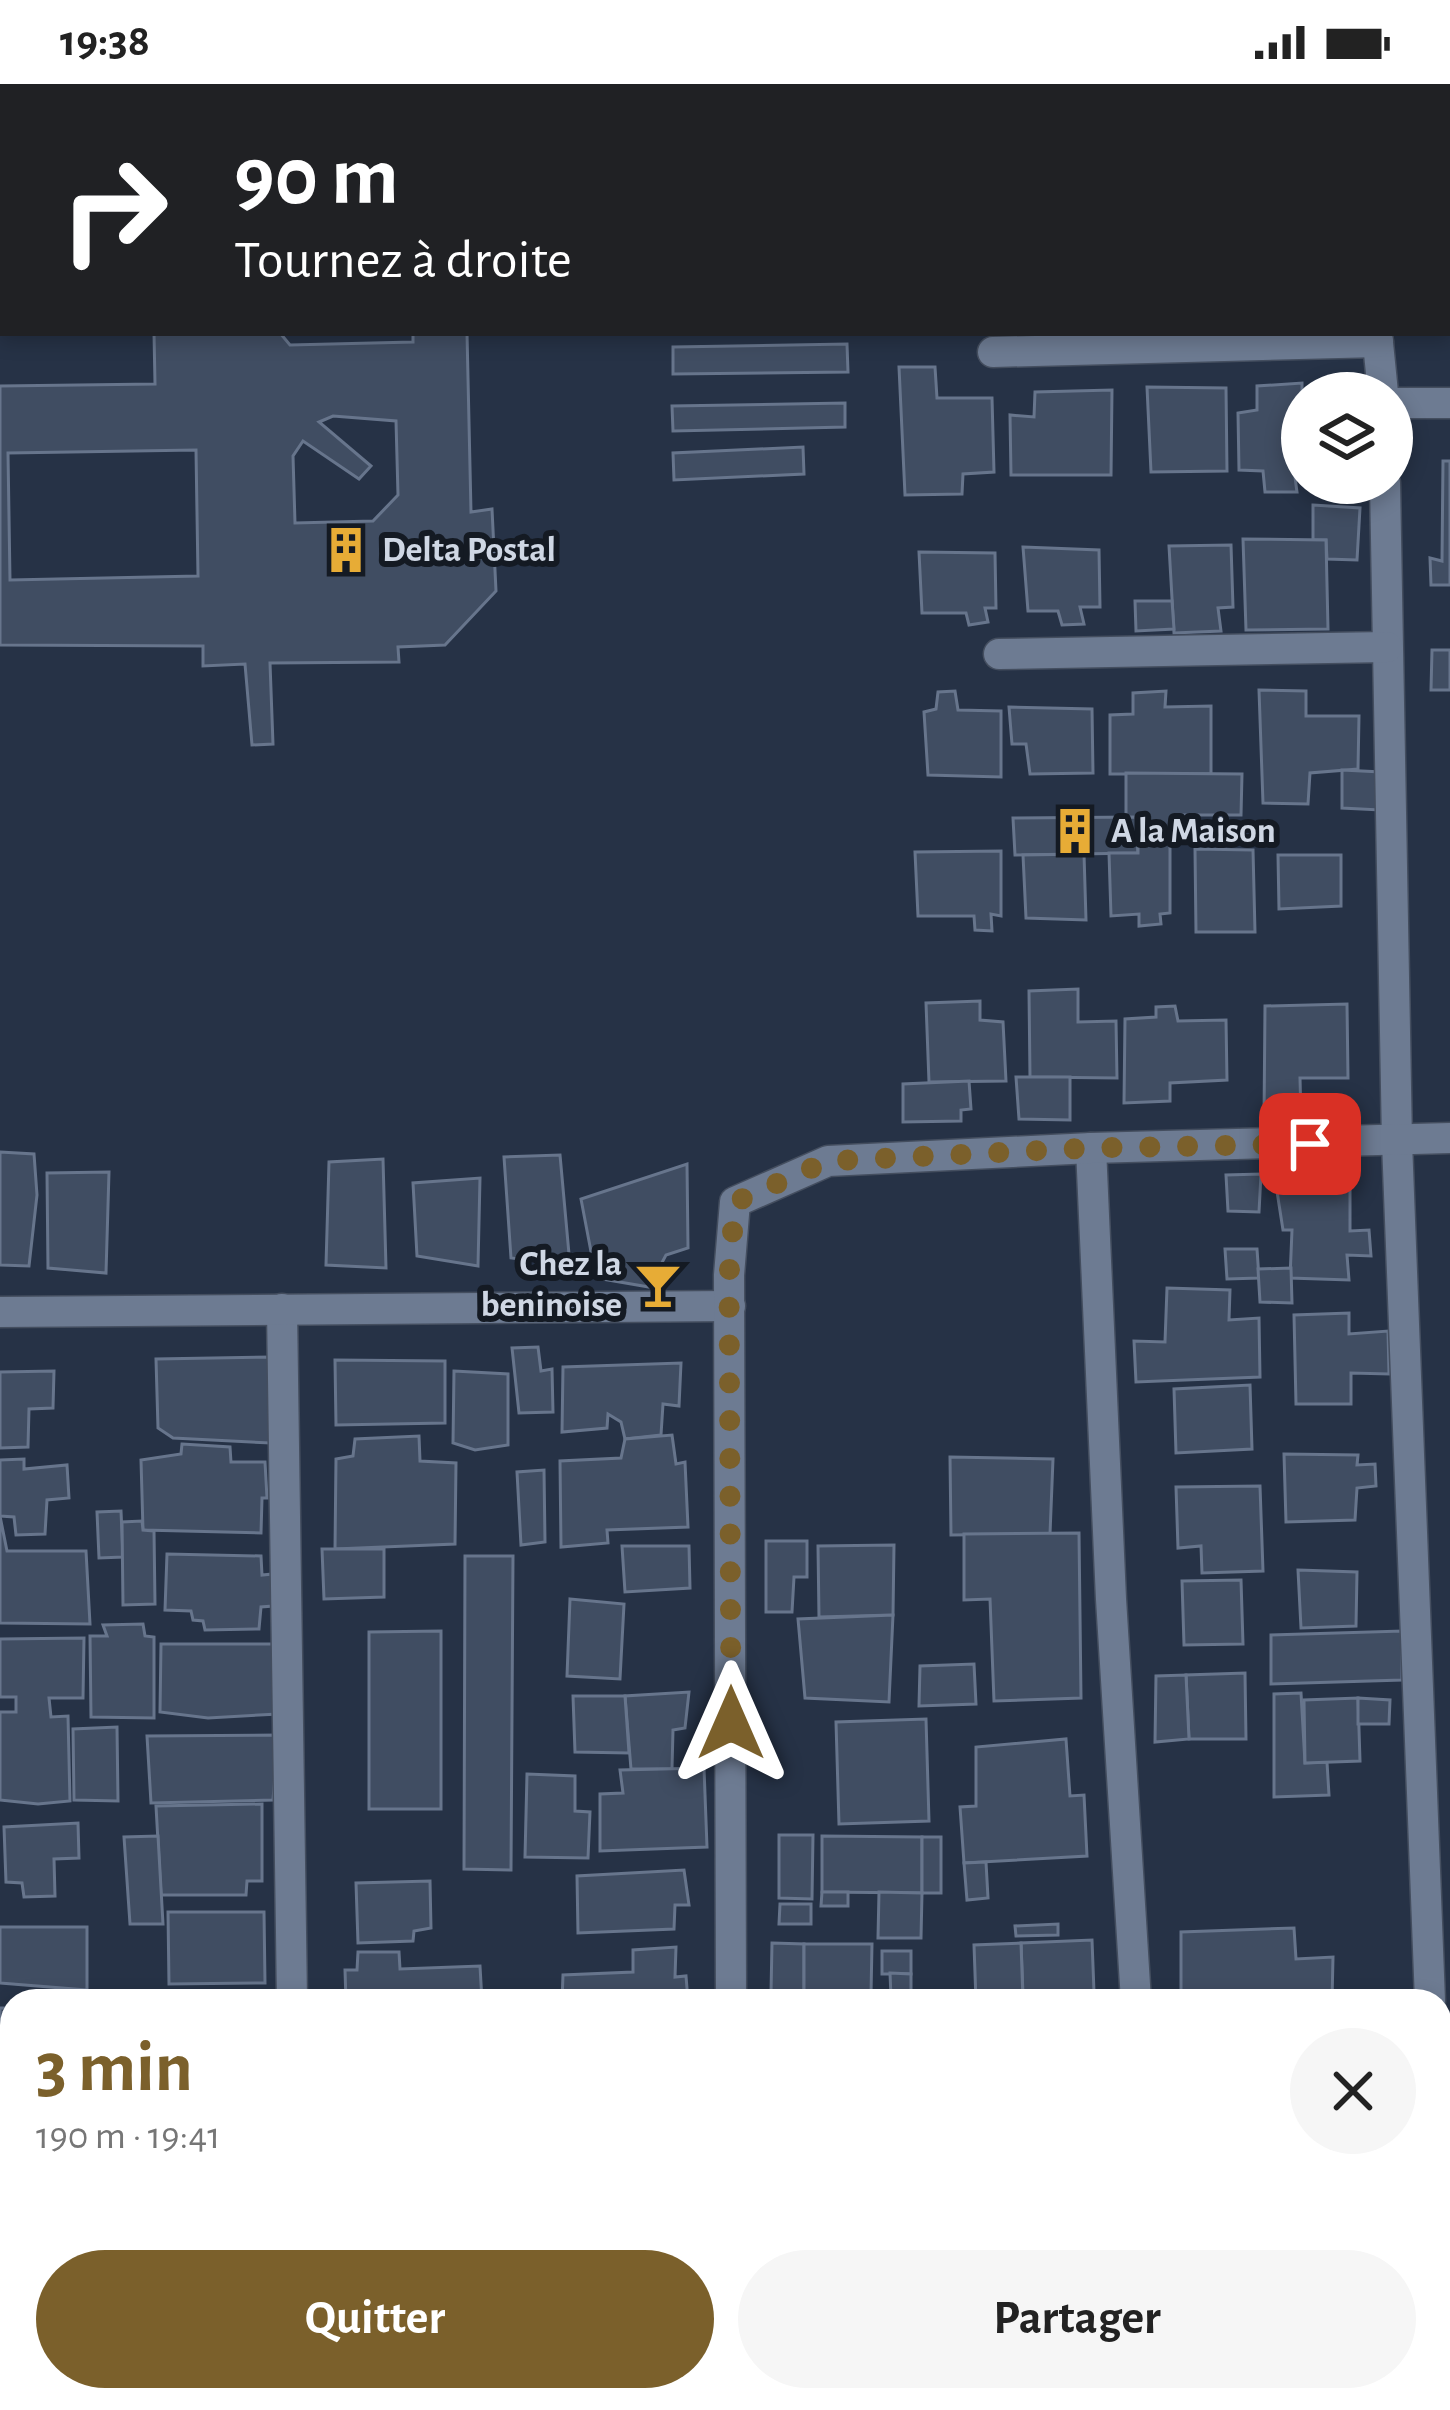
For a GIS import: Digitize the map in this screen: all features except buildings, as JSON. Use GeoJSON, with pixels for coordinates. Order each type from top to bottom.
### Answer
{"type":"FeatureCollection","features":[{"type":"Feature","properties":{"kind":"street"},"geometry":{"type":"LineString","coordinates":[[993,352],[1378,338],[1381,372]]}},
{"type":"Feature","properties":{"kind":"street"},"geometry":{"type":"LineString","coordinates":[[1413,403],[1450,403]]}},
{"type":"Feature","properties":{"kind":"street"},"geometry":{"type":"LineString","coordinates":[[1385,504],[1397,1142],[1430,1989]]}},
{"type":"Feature","properties":{"kind":"street"},"geometry":{"type":"LineString","coordinates":[[999,654],[1388,647]]}},
{"type":"Feature","properties":{"kind":"street"},"geometry":{"type":"LineString","coordinates":[[731,1989],[730,1306],[735,1202],[828,1161],[1450,1138]]}},
{"type":"Feature","properties":{"kind":"street"},"geometry":{"type":"LineString","coordinates":[[1091,1148],[1111,1599],[1135,1989]]}},
{"type":"Feature","properties":{"kind":"street"},"geometry":{"type":"LineString","coordinates":[[0,1312],[730,1306]]}},
{"type":"Feature","properties":{"kind":"street"},"geometry":{"type":"LineString","coordinates":[[282,1309],[292,1989]]}},
{"type":"Feature","properties":{"kind":"place","name":"Delta Postal"},"geometry":{"type":"Point","coordinates":[346,550]}},
{"type":"Feature","properties":{"kind":"place","name":"A la Maison"},"geometry":{"type":"Point","coordinates":[1075,831]}},
{"type":"Feature","properties":{"kind":"place","name":"Chez la beninoise"},"geometry":{"type":"Point","coordinates":[658,1285]}},
{"type":"Feature","properties":{"kind":"route"},"geometry":{"type":"LineString","coordinates":[[731,1723],[729,1275],[735,1202],[828,1161],[1091,1148],[1310,1144]]}}]}
